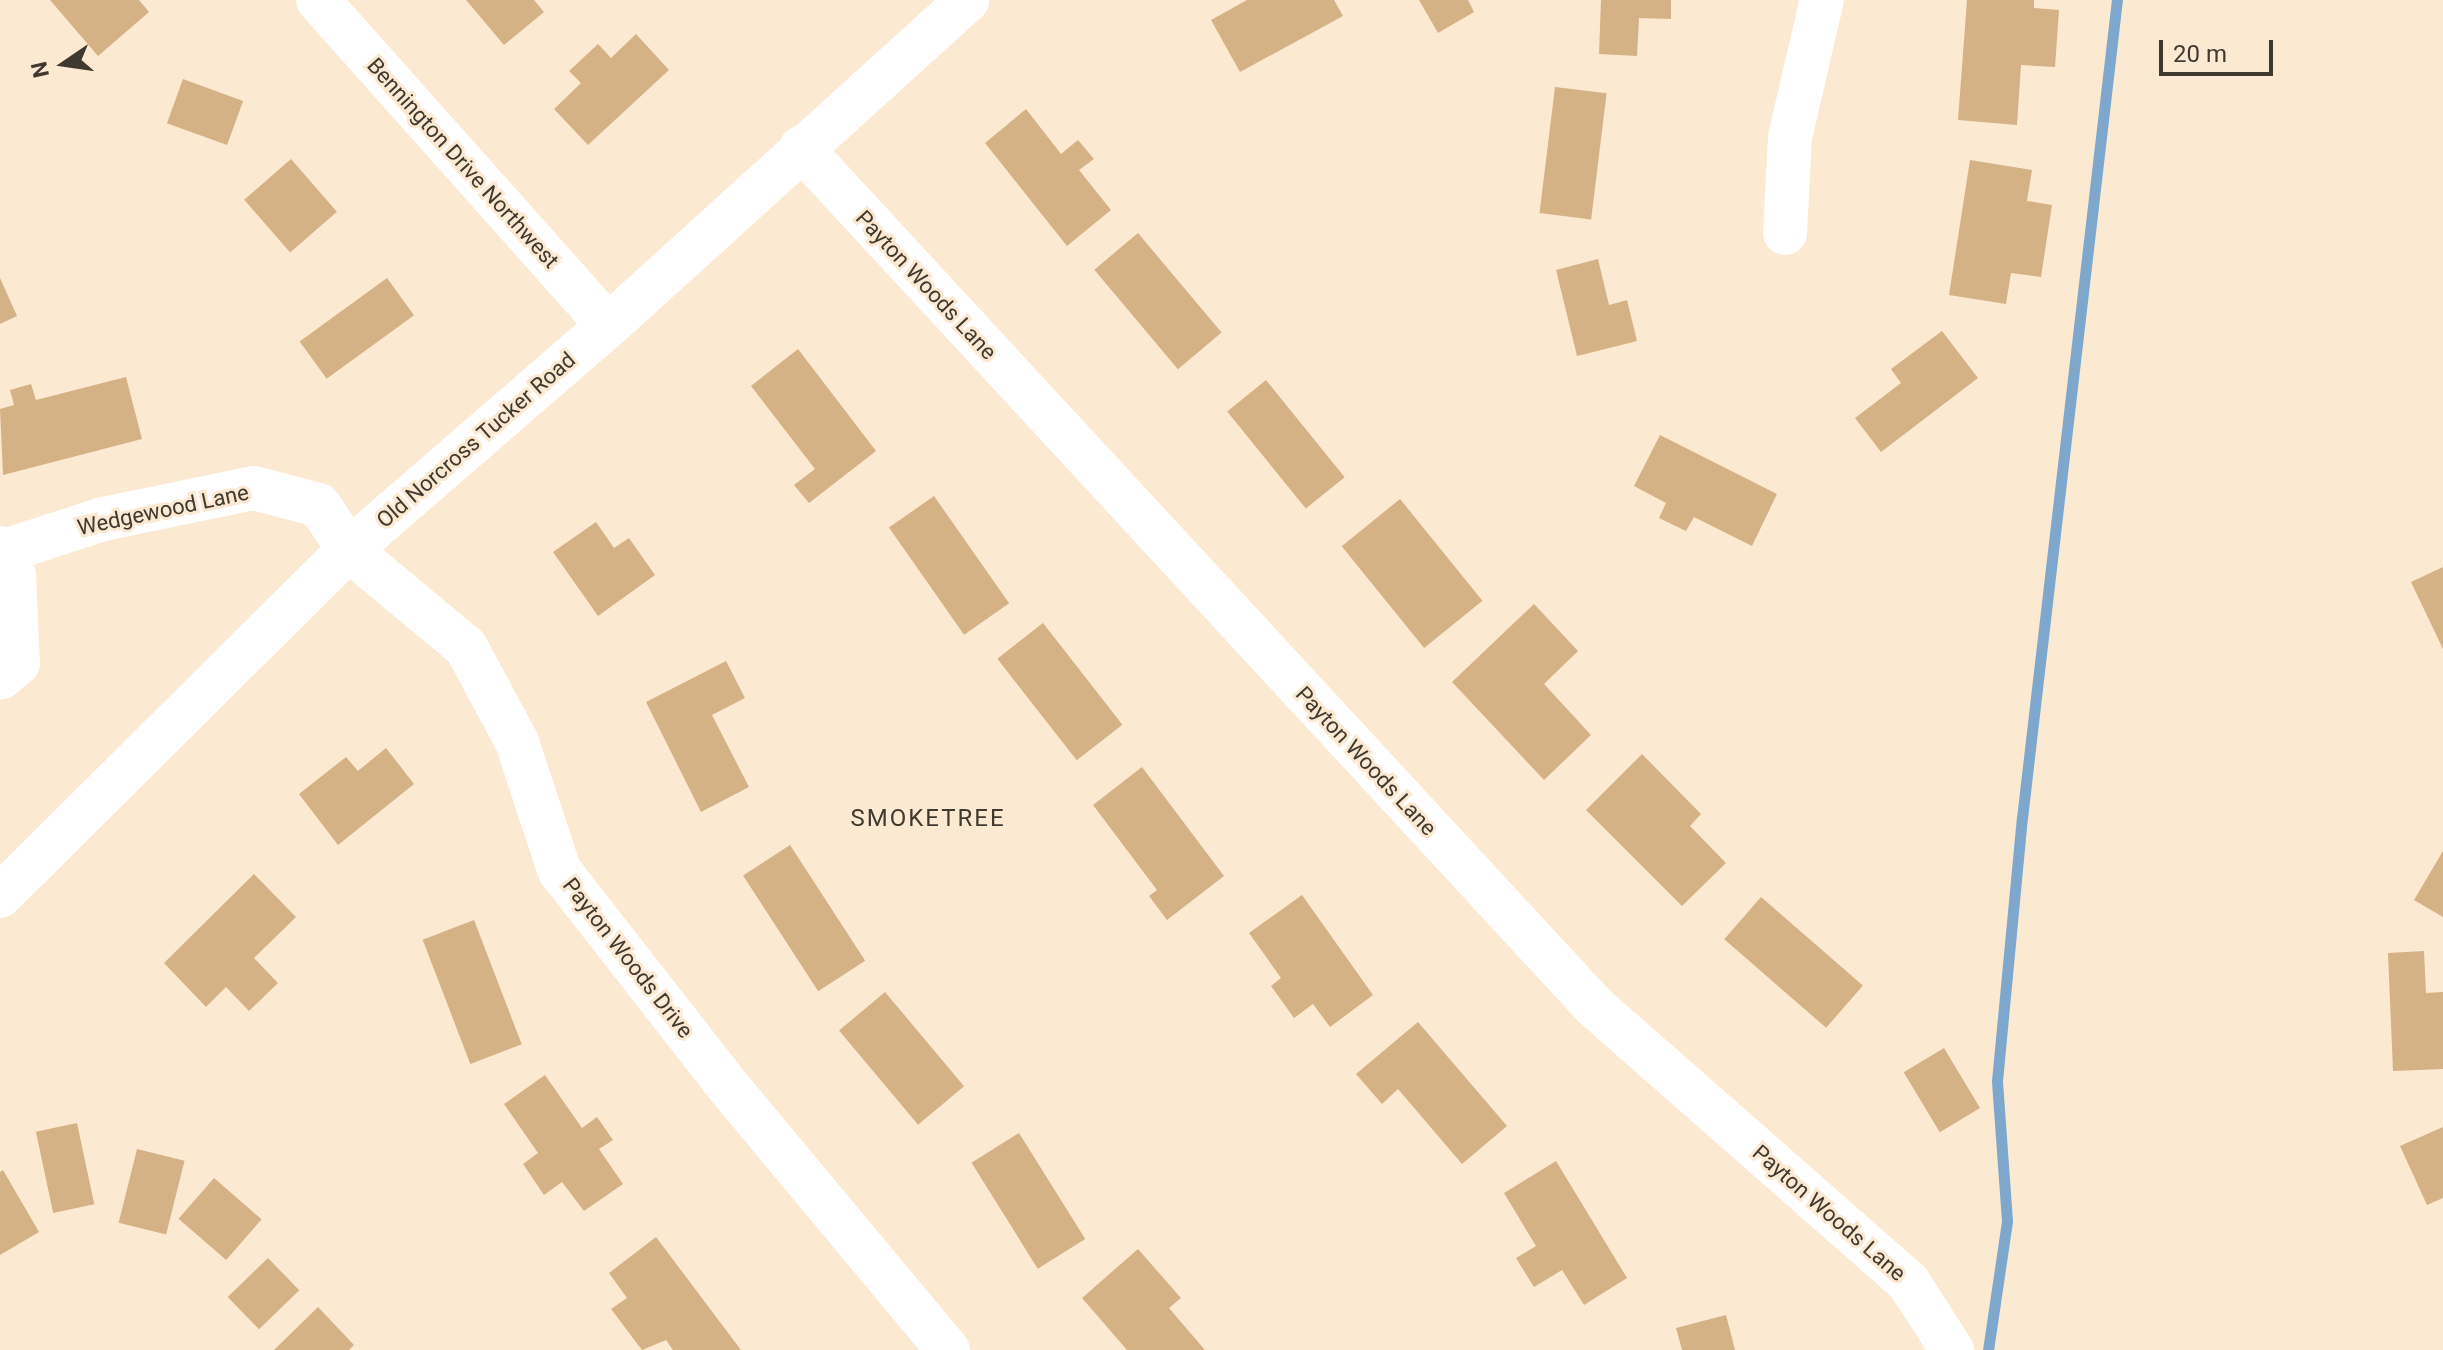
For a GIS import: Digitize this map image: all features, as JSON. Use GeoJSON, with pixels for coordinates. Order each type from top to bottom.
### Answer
{"type":"FeatureCollection","features":[{"type":"Feature","properties":{"kind":"street","name":"Bennington Drive Northwest"},"geometry":{"type":"LineString","coordinates":[[318,0],[608,326]]}},
{"type":"Feature","properties":{"kind":"street","name":"Old Norcross Tucker Road"},"geometry":{"type":"LineString","coordinates":[[0,896],[86,804],[349,550],[608,326],[967,0]]}},
{"type":"Feature","properties":{"kind":"street"},"geometry":{"type":"LineString","coordinates":[[1785,233],[1790,137],[1822,0]]}},
{"type":"Feature","properties":{"kind":"street","name":"Payton Woods Lane"},"geometry":{"type":"LineString","coordinates":[[801,148],[1594,1006],[1909,1283],[1952,1350]]}},
{"type":"Feature","properties":{"kind":"street","name":"Wedgewood Lane"},"geometry":{"type":"LineString","coordinates":[[0,678],[18,663],[14,576],[1,550],[103,519],[254,488],[319,505],[349,550]]}},
{"type":"Feature","properties":{"kind":"street","name":"Payton Woods Drive"},"geometry":{"type":"LineString","coordinates":[[349,550],[466,647],[517,742],[559,870],[722,1079],[948,1350]]}},
{"type":"Feature","properties":{"kind":"building"},"geometry":{"type":"Polygon","coordinates":[[[50,0],[139,0],[149,12],[98,56],[50,0]]]}},
{"type":"Feature","properties":{"kind":"building"},"geometry":{"type":"Polygon","coordinates":[[[466,0],[534,0],[544,12],[504,45],[466,0]]]}},
{"type":"Feature","properties":{"kind":"building"},"geometry":{"type":"Polygon","coordinates":[[[1247,0],[1334,0],[1343,16],[1240,72],[1211,20],[1247,0]]]}},
{"type":"Feature","properties":{"kind":"building"},"geometry":{"type":"Polygon","coordinates":[[[1419,0],[1468,0],[1474,12],[1438,33],[1419,0]]]}},
{"type":"Feature","properties":{"kind":"building"},"geometry":{"type":"Polygon","coordinates":[[[1601,0],[1671,0],[1671,19],[1639,18],[1637,56],[1599,54],[1601,0]]]}},
{"type":"Feature","properties":{"kind":"building"},"geometry":{"type":"Polygon","coordinates":[[[1967,0],[2034,0],[2034,8],[2059,10],[2055,67],[2021,65],[2017,125],[1958,120],[1967,0]]]}},
{"type":"Feature","properties":{"kind":"building"},"geometry":{"type":"Polygon","coordinates":[[[636,34],[669,70],[588,145],[554,109],[581,83],[569,71],[598,44],[611,58],[636,34]]]}},
{"type":"Feature","properties":{"kind":"building"},"geometry":{"type":"Polygon","coordinates":[[[183,79],[243,101],[227,145],[167,123],[183,79]]]}},
{"type":"Feature","properties":{"kind":"building"},"geometry":{"type":"Polygon","coordinates":[[[1555,87],[1607,93],[1591,219],[1540,213],[1555,87]]]}},
{"type":"Feature","properties":{"kind":"building"},"geometry":{"type":"Polygon","coordinates":[[[1026,109],[1061,154],[1078,140],[1094,159],[1079,170],[1111,210],[1067,246],[985,143],[1026,109]]]}},
{"type":"Feature","properties":{"kind":"building"},"geometry":{"type":"Polygon","coordinates":[[[291,159],[337,212],[290,253],[244,200],[291,159]]]}},
{"type":"Feature","properties":{"kind":"building"},"geometry":{"type":"Polygon","coordinates":[[[1970,160],[2032,170],[2027,201],[2052,205],[2041,277],[2011,273],[2006,304],[1949,295],[1970,160]]]}},
{"type":"Feature","properties":{"kind":"building"},"geometry":{"type":"Polygon","coordinates":[[[1138,233],[1222,333],[1178,369],[1094,270],[1138,233]]]}},
{"type":"Feature","properties":{"kind":"building"},"geometry":{"type":"Polygon","coordinates":[[[1598,259],[1609,305],[1627,300],[1637,341],[1577,356],[1556,270],[1598,259]]]}},
{"type":"Feature","properties":{"kind":"building"},"geometry":{"type":"Polygon","coordinates":[[[0,278],[17,316],[0,324],[0,278]]]}},
{"type":"Feature","properties":{"kind":"building"},"geometry":{"type":"Polygon","coordinates":[[[387,278],[414,315],[327,379],[300,341],[387,278]]]}},
{"type":"Feature","properties":{"kind":"building"},"geometry":{"type":"Polygon","coordinates":[[[1942,331],[1978,378],[1881,452],[1855,418],[1901,383],[1891,369],[1942,331]]]}},
{"type":"Feature","properties":{"kind":"building"},"geometry":{"type":"Polygon","coordinates":[[[798,349],[876,451],[809,503],[794,485],[815,469],[751,386],[798,349]]]}},
{"type":"Feature","properties":{"kind":"building"},"geometry":{"type":"Polygon","coordinates":[[[126,377],[142,439],[3,475],[0,409],[14,405],[10,390],[31,384],[36,400],[126,377]]]}},
{"type":"Feature","properties":{"kind":"building"},"geometry":{"type":"Polygon","coordinates":[[[1266,380],[1345,477],[1306,509],[1227,411],[1266,380]]]}},
{"type":"Feature","properties":{"kind":"building"},"geometry":{"type":"Polygon","coordinates":[[[1660,435],[1777,494],[1752,546],[1694,517],[1686,531],[1659,518],[1666,503],[1634,486],[1660,435]]]}},
{"type":"Feature","properties":{"kind":"building"},"geometry":{"type":"Polygon","coordinates":[[[934,496],[1009,603],[964,635],[889,528],[934,496]]]}},
{"type":"Feature","properties":{"kind":"building"},"geometry":{"type":"Polygon","coordinates":[[[1400,499],[1482,601],[1424,648],[1342,546],[1400,499]]]}},
{"type":"Feature","properties":{"kind":"building"},"geometry":{"type":"Polygon","coordinates":[[[596,522],[614,548],[629,538],[655,575],[598,616],[553,552],[596,522]]]}},
{"type":"Feature","properties":{"kind":"building"},"geometry":{"type":"Polygon","coordinates":[[[2443,567],[2443,649],[2411,582],[2443,567]]]}},
{"type":"Feature","properties":{"kind":"building"},"geometry":{"type":"Polygon","coordinates":[[[1534,604],[1578,651],[1544,684],[1591,735],[1544,780],[1452,682],[1534,604]]]}},
{"type":"Feature","properties":{"kind":"building"},"geometry":{"type":"Polygon","coordinates":[[[1043,623],[1122,725],[1077,760],[997,659],[1043,623]]]}},
{"type":"Feature","properties":{"kind":"building"},"geometry":{"type":"Polygon","coordinates":[[[726,661],[745,698],[712,715],[749,787],[701,812],[646,702],[726,661]]]}},
{"type":"Feature","properties":{"kind":"building"},"geometry":{"type":"Polygon","coordinates":[[[386,748],[414,784],[338,845],[299,794],[346,757],[358,771],[386,748]]]}},
{"type":"Feature","properties":{"kind":"building"},"geometry":{"type":"Polygon","coordinates":[[[1642,754],[1701,814],[1690,826],[1726,863],[1682,906],[1586,810],[1642,754]]]}},
{"type":"Feature","properties":{"kind":"building"},"geometry":{"type":"Polygon","coordinates":[[[1142,767],[1224,876],[1167,920],[1149,896],[1157,890],[1093,805],[1142,767]]]}},
{"type":"Feature","properties":{"kind":"building"},"geometry":{"type":"Polygon","coordinates":[[[790,845],[865,961],[818,991],[743,875],[790,845]]]}},
{"type":"Feature","properties":{"kind":"building"},"geometry":{"type":"Polygon","coordinates":[[[2443,851],[2443,917],[2414,900],[2443,851]]]}},
{"type":"Feature","properties":{"kind":"building"},"geometry":{"type":"Polygon","coordinates":[[[254,874],[296,917],[254,958],[278,983],[249,1011],[226,987],[206,1007],[164,963],[254,874]]]}},
{"type":"Feature","properties":{"kind":"building"},"geometry":{"type":"Polygon","coordinates":[[[1302,895],[1373,995],[1330,1027],[1313,1004],[1294,1018],[1271,986],[1281,978],[1249,933],[1302,895]]]}},
{"type":"Feature","properties":{"kind":"building"},"geometry":{"type":"Polygon","coordinates":[[[1761,897],[1863,986],[1826,1028],[1724,939],[1761,897]]]}},
{"type":"Feature","properties":{"kind":"building"},"geometry":{"type":"Polygon","coordinates":[[[474,920],[522,1044],[470,1064],[423,940],[474,920]]]}},
{"type":"Feature","properties":{"kind":"building"},"geometry":{"type":"Polygon","coordinates":[[[2424,951],[2426,993],[2443,992],[2443,1069],[2393,1071],[2388,953],[2424,951]]]}},
{"type":"Feature","properties":{"kind":"building"},"geometry":{"type":"Polygon","coordinates":[[[885,992],[964,1086],[918,1125],[839,1031],[885,992]]]}},
{"type":"Feature","properties":{"kind":"building"},"geometry":{"type":"Polygon","coordinates":[[[1418,1022],[1507,1126],[1462,1164],[1398,1089],[1382,1104],[1356,1074],[1418,1022]]]}},
{"type":"Feature","properties":{"kind":"building"},"geometry":{"type":"Polygon","coordinates":[[[1944,1048],[1980,1108],[1940,1132],[1904,1072],[1944,1048]]]}},
{"type":"Feature","properties":{"kind":"building"},"geometry":{"type":"Polygon","coordinates":[[[545,1075],[582,1128],[597,1117],[613,1140],[599,1149],[623,1184],[584,1211],[562,1182],[544,1195],[523,1164],[538,1153],[504,1104],[545,1075]]]}},
{"type":"Feature","properties":{"kind":"building"},"geometry":{"type":"Polygon","coordinates":[[[77,1123],[94,1204],[53,1213],[36,1132],[77,1123]]]}},
{"type":"Feature","properties":{"kind":"building"},"geometry":{"type":"Polygon","coordinates":[[[2443,1127],[2443,1198],[2427,1205],[2400,1146],[2443,1127]]]}},
{"type":"Feature","properties":{"kind":"building"},"geometry":{"type":"Polygon","coordinates":[[[1019,1133],[1085,1239],[1038,1269],[972,1163],[1019,1133]]]}},
{"type":"Feature","properties":{"kind":"building"},"geometry":{"type":"Polygon","coordinates":[[[137,1149],[185,1161],[166,1235],[119,1223],[137,1149]]]}},
{"type":"Feature","properties":{"kind":"building"},"geometry":{"type":"Polygon","coordinates":[[[1556,1161],[1627,1278],[1584,1305],[1562,1270],[1534,1287],[1516,1258],[1536,1246],[1504,1193],[1556,1161]]]}},
{"type":"Feature","properties":{"kind":"building"},"geometry":{"type":"Polygon","coordinates":[[[3,1170],[39,1232],[0,1255],[0,1172],[3,1170]]]}},
{"type":"Feature","properties":{"kind":"building"},"geometry":{"type":"Polygon","coordinates":[[[214,1178],[262,1219],[226,1260],[179,1219],[214,1178]]]}},
{"type":"Feature","properties":{"kind":"building"},"geometry":{"type":"Polygon","coordinates":[[[656,1237],[741,1350],[673,1350],[666,1340],[642,1350],[611,1309],[627,1298],[609,1273],[656,1237]]]}},
{"type":"Feature","properties":{"kind":"building"},"geometry":{"type":"Polygon","coordinates":[[[1138,1249],[1181,1298],[1169,1308],[1205,1350],[1127,1350],[1082,1298],[1138,1249]]]}},
{"type":"Feature","properties":{"kind":"building"},"geometry":{"type":"Polygon","coordinates":[[[268,1258],[299,1290],[259,1329],[228,1297],[268,1258]]]}},
{"type":"Feature","properties":{"kind":"building"},"geometry":{"type":"Polygon","coordinates":[[[318,1307],[354,1345],[349,1350],[274,1350],[318,1307]]]}},
{"type":"Feature","properties":{"kind":"building"},"geometry":{"type":"Polygon","coordinates":[[[1726,1315],[1735,1350],[1682,1350],[1676,1328],[1726,1315]]]}},
{"type":"Feature","properties":{"kind":"waterway"},"geometry":{"type":"LineString","coordinates":[[1988,1350],[2007,1221],[1997,1081],[2022,818],[2117,0]]}},
{"type":"Feature","properties":{"kind":"district","name":"SMOKETREE"},"geometry":{"type":"Point","coordinates":[928,819]}}]}
